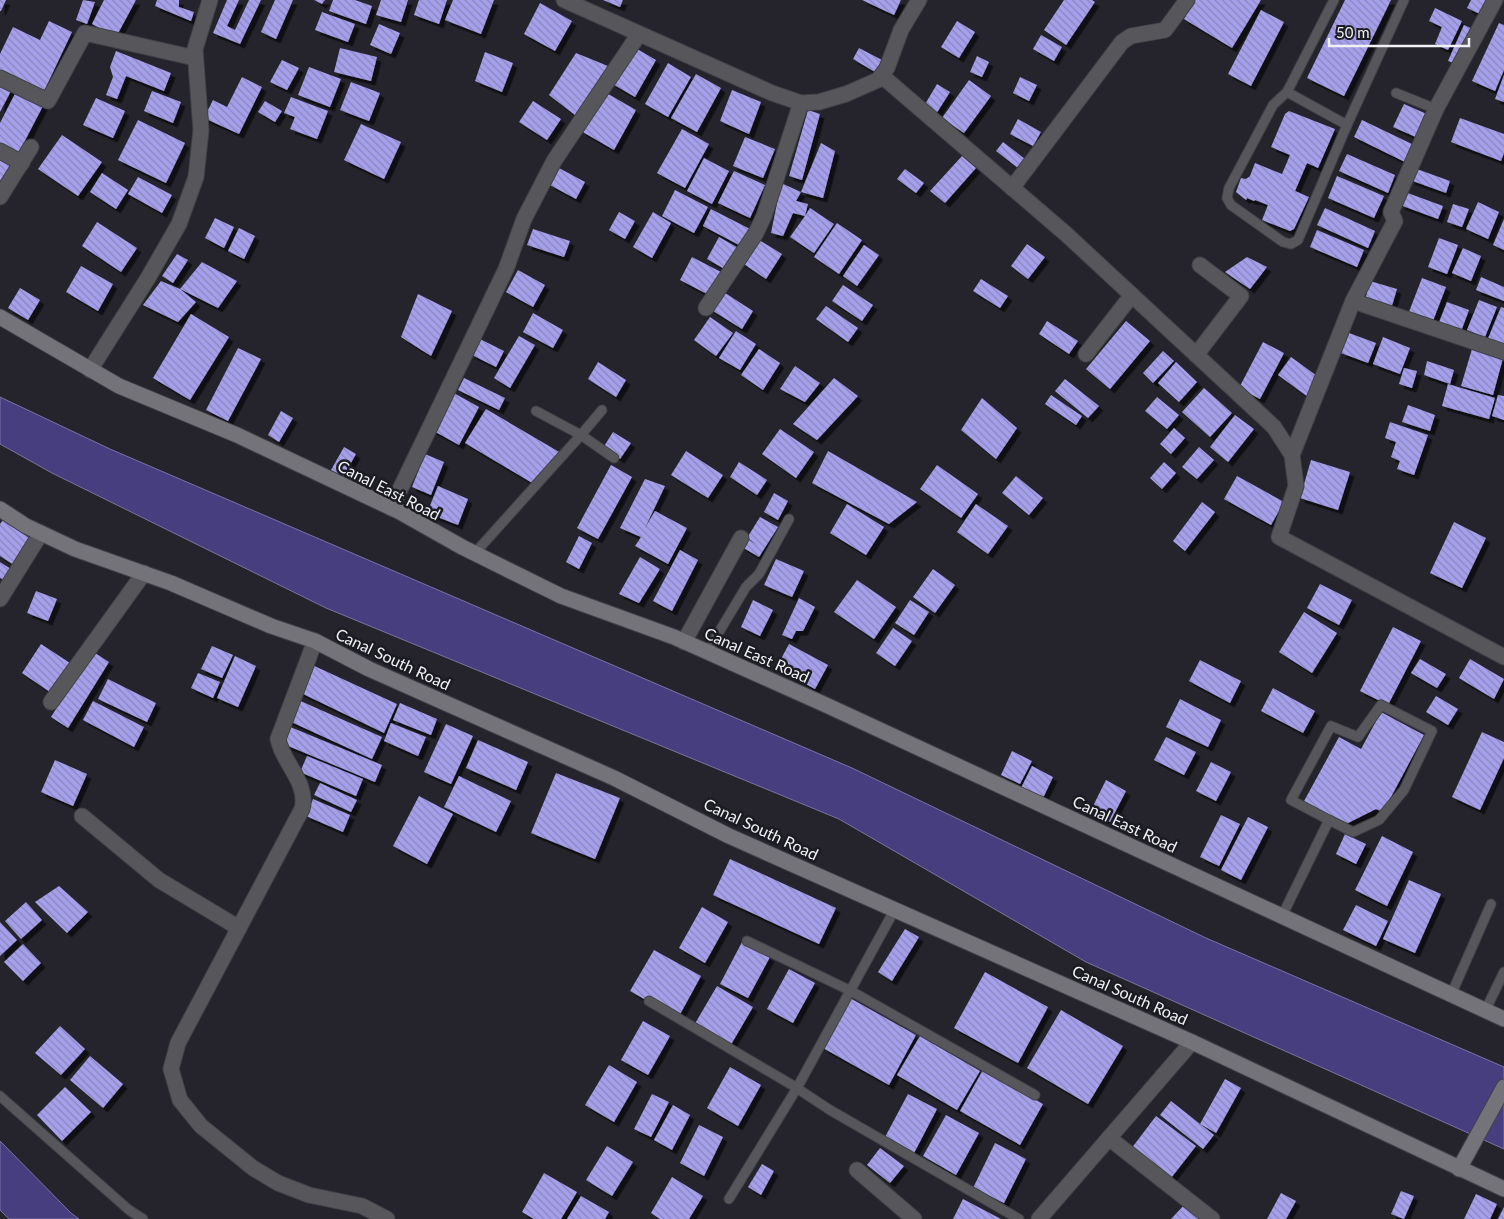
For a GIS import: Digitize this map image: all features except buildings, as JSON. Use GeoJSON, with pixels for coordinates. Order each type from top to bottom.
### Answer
{"type":"FeatureCollection","features":[{"type":"Feature","properties":{"kind":"street"},"geometry":{"type":"LineString","coordinates":[[90,370],[148,278],[179,224],[196,178],[202,130],[195,49],[210,0]]}},
{"type":"Feature","properties":{"kind":"street"},"geometry":{"type":"LineString","coordinates":[[564,0],[772,93],[801,103],[818,102],[846,94],[878,80],[882,76],[901,30],[919,0]]}},
{"type":"Feature","properties":{"kind":"street"},"geometry":{"type":"LineString","coordinates":[[1012,188],[1122,42],[1131,36],[1165,30],[1187,0]]}},
{"type":"Feature","properties":{"kind":"street"},"geometry":{"type":"LineString","coordinates":[[1292,455],[1354,301],[1395,221],[1391,212],[1436,109],[1495,0]]}},
{"type":"Feature","properties":{"kind":"street"},"geometry":{"type":"LineString","coordinates":[[0,78],[48,101],[86,33],[195,58]]}},
{"type":"Feature","properties":{"kind":"street"},"geometry":{"type":"LineString","coordinates":[[391,508],[506,269],[524,219],[554,161],[639,34]]}},
{"type":"Feature","properties":{"kind":"street"},"geometry":{"type":"LineString","coordinates":[[882,76],[1132,295],[1274,427],[1292,455],[1296,486],[1279,537],[1504,657]]}},
{"type":"Feature","properties":{"kind":"street"},"geometry":{"type":"LineString","coordinates":[[706,308],[764,216],[801,103]]}},
{"type":"Feature","properties":{"kind":"street"},"geometry":{"type":"LineString","coordinates":[[0,197],[31,147]]}},
{"type":"Feature","properties":{"kind":"street"},"geometry":{"type":"LineString","coordinates":[[0,151],[22,164]]}},
{"type":"Feature","properties":{"kind":"street"},"geometry":{"type":"LineString","coordinates":[[1196,355],[1241,296],[1200,265]]}},
{"type":"Feature","properties":{"kind":"street"},"geometry":{"type":"LineString","coordinates":[[1086,354],[1132,295]]}},
{"type":"Feature","properties":{"kind":"street"},"geometry":{"type":"LineString","coordinates":[[1354,301],[1504,352]]}},
{"type":"Feature","properties":{"kind":"street","name":"Canal East Road"},"geometry":{"type":"LineString","coordinates":[[0,317],[119,386],[237,435],[391,508],[474,554],[561,596],[707,652],[1504,1019]]}},
{"type":"Feature","properties":{"kind":"street","name":"Canal South Road"},"geometry":{"type":"LineString","coordinates":[[0,510],[75,549],[144,573],[315,641],[369,669],[614,778],[729,836],[1192,1042],[1504,1189]]}},
{"type":"Feature","properties":{"kind":"street"},"geometry":{"type":"LineString","coordinates":[[0,599],[41,533]]}},
{"type":"Feature","properties":{"kind":"street"},"geometry":{"type":"LineString","coordinates":[[684,642],[741,538]]}},
{"type":"Feature","properties":{"kind":"street"},"geometry":{"type":"LineString","coordinates":[[51,702],[144,573]]}},
{"type":"Feature","properties":{"kind":"street"},"geometry":{"type":"LineString","coordinates":[[315,641],[278,738],[297,779],[304,802],[298,818],[178,1043],[171,1069],[180,1100],[201,1126],[253,1168],[278,1183],[309,1195],[362,1206],[387,1219]]}},
{"type":"Feature","properties":{"kind":"street"},"geometry":{"type":"LineString","coordinates":[[82,816],[158,880],[239,928]]}},
{"type":"Feature","properties":{"kind":"street"},"geometry":{"type":"LineString","coordinates":[[1039,1219],[1192,1042]]}},
{"type":"Feature","properties":{"kind":"street"},"geometry":{"type":"LineString","coordinates":[[1459,1169],[1504,1086]]}},
{"type":"Feature","properties":{"kind":"street"},"geometry":{"type":"LineString","coordinates":[[1109,1138],[1212,1219]]}},
{"type":"Feature","properties":{"kind":"street"},"geometry":{"type":"LineString","coordinates":[[857,1170],[914,1219]]}},
{"type":"Feature","properties":{"kind":"lane"},"geometry":{"type":"LineString","coordinates":[[1334,0],[1287,92],[1273,105],[1229,188],[1227,198],[1231,205],[1283,242],[1291,244],[1298,240],[1346,125],[1404,0]]}},
{"type":"Feature","properties":{"kind":"lane"},"geometry":{"type":"LineString","coordinates":[[1287,92],[1346,125]]}},
{"type":"Feature","properties":{"kind":"lane"},"geometry":{"type":"LineString","coordinates":[[1396,93],[1436,109]]}},
{"type":"Feature","properties":{"kind":"lane"},"geometry":{"type":"LineString","coordinates":[[474,554],[602,410]]}},
{"type":"Feature","properties":{"kind":"lane"},"geometry":{"type":"LineString","coordinates":[[536,411],[581,435],[614,458]]}},
{"type":"Feature","properties":{"kind":"lane"},"geometry":{"type":"LineString","coordinates":[[707,652],[746,587],[759,574],[789,519]]}},
{"type":"Feature","properties":{"kind":"lane"},"geometry":{"type":"LineString","coordinates":[[1381,705],[1432,731],[1404,790],[1379,820],[1353,832],[1329,820],[1291,800],[1332,726],[1358,737],[1381,705]]}},
{"type":"Feature","properties":{"kind":"lane"},"geometry":{"type":"LineString","coordinates":[[1282,916],[1329,820]]}},
{"type":"Feature","properties":{"kind":"lane"},"geometry":{"type":"LineString","coordinates":[[1450,995],[1491,904]]}},
{"type":"Feature","properties":{"kind":"lane"},"geometry":{"type":"LineString","coordinates":[[730,1199],[797,1088],[896,909]]}},
{"type":"Feature","properties":{"kind":"lane"},"geometry":{"type":"LineString","coordinates":[[747,941],[850,991],[1035,1095]]}},
{"type":"Feature","properties":{"kind":"lane"},"geometry":{"type":"LineString","coordinates":[[1485,1011],[1504,972]]}},
{"type":"Feature","properties":{"kind":"lane"},"geometry":{"type":"LineString","coordinates":[[649,1001],[797,1088],[830,1110],[1019,1219]]}},
{"type":"Feature","properties":{"kind":"lane"},"geometry":{"type":"LineString","coordinates":[[0,1096],[128,1210],[143,1219]]}},
{"type":"Feature","properties":{"kind":"shaded area"},"geometry":{"type":"Polygon","coordinates":[[[0,397],[110,449],[852,768],[1206,938],[1504,1067],[1504,1149],[1086,962],[839,819],[326,608],[52,473],[0,444],[0,397]]]}},
{"type":"Feature","properties":{"kind":"shaded area"},"geometry":{"type":"Polygon","coordinates":[[[0,1141],[79,1219],[9,1219],[0,1210],[0,1141]]]}}]}
